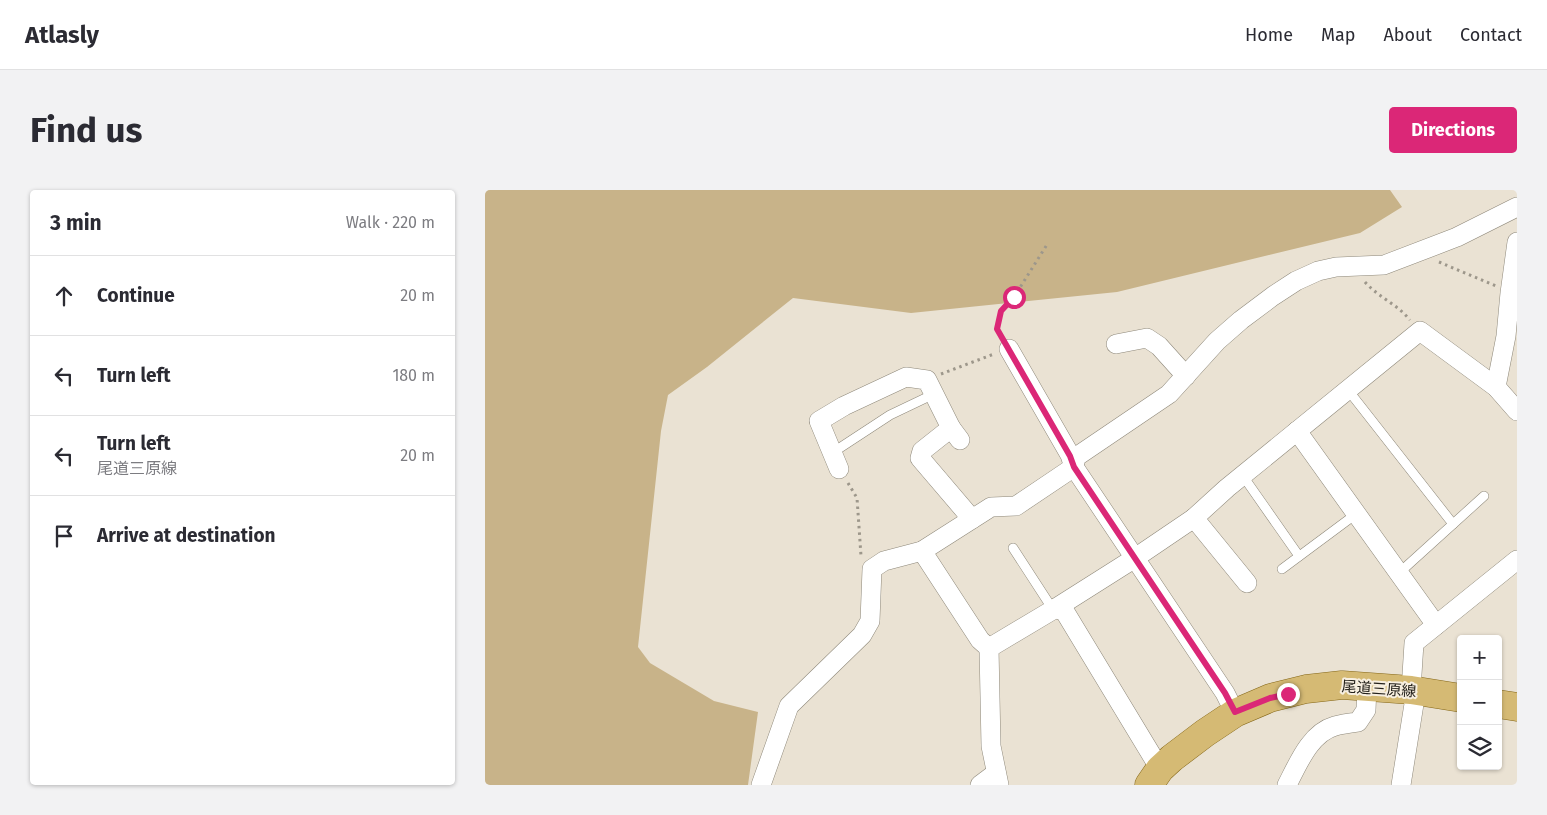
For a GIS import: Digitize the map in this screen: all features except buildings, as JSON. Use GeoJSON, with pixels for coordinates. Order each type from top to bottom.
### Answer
{"type":"FeatureCollection","features":[{"type":"Feature","properties":{"kind":"main road","name":"尾道三原線"},"geometry":{"type":"LineString","coordinates":[[1154,777],[1171,758],[1235,712],[1270,698],[1342,685],[1411,690],[1457,697]]}},
{"type":"Feature","properties":{"kind":"main road"},"geometry":{"type":"LineString","coordinates":[[1502,705],[1517,707]]}},
{"type":"Feature","properties":{"kind":"street"},"geometry":{"type":"LineString","coordinates":[[761,785],[789,706],[862,635],[870,620],[872,569],[884,561],[923,551],[991,507],[1016,506],[1074,467],[1076,457],[1169,394],[1217,341],[1241,320],[1296,281],[1317,271],[1335,266],[1384,265],[1457,237],[1517,207]]}},
{"type":"Feature","properties":{"kind":"street"},"geometry":{"type":"LineString","coordinates":[[1496,386],[1506,336],[1517,242]]}},
{"type":"Feature","properties":{"kind":"street"},"geometry":{"type":"LineString","coordinates":[[989,648],[1135,558],[1194,518],[1420,331],[1496,386],[1517,411]]}},
{"type":"Feature","properties":{"kind":"street"},"geometry":{"type":"LineString","coordinates":[[1116,344],[1147,338],[1159,346],[1186,376]]}},
{"type":"Feature","properties":{"kind":"street"},"geometry":{"type":"LineString","coordinates":[[1009,348],[1070,456],[1074,467],[1225,693],[1235,712]]}},
{"type":"Feature","properties":{"kind":"street"},"geometry":{"type":"LineString","coordinates":[[835,461],[819,421],[844,406],[906,377],[930,387],[956,434],[922,451],[920,458],[972,519]]}},
{"type":"Feature","properties":{"kind":"street"},"geometry":{"type":"LineString","coordinates":[[1297,431],[1436,625]]}},
{"type":"Feature","properties":{"kind":"street"},"geometry":{"type":"LineString","coordinates":[[1194,518],[1247,583]]}},
{"type":"Feature","properties":{"kind":"street"},"geometry":{"type":"LineString","coordinates":[[923,551],[980,640],[989,648],[991,746],[997,779],[980,785]]}},
{"type":"Feature","properties":{"kind":"street"},"geometry":{"type":"LineString","coordinates":[[1401,785],[1414,704],[1411,690],[1414,643],[1517,560]]}},
{"type":"Feature","properties":{"kind":"street"},"geometry":{"type":"LineString","coordinates":[[1056,608],[1065,612],[1154,777]]}},
{"type":"Feature","properties":{"kind":"street"},"geometry":{"type":"LineString","coordinates":[[1287,785],[1304,753],[1320,734],[1333,726],[1358,722],[1366,710],[1367,686]]}},
{"type":"Feature","properties":{"kind":"lane"},"geometry":{"type":"LineString","coordinates":[[835,461],[890,415],[930,387]]}},
{"type":"Feature","properties":{"kind":"lane"},"geometry":{"type":"LineString","coordinates":[[1348,390],[1453,524]]}},
{"type":"Feature","properties":{"kind":"lane"},"geometry":{"type":"LineString","coordinates":[[1243,476],[1299,556]]}},
{"type":"Feature","properties":{"kind":"lane"},"geometry":{"type":"LineString","coordinates":[[1399,573],[1484,496]]}},
{"type":"Feature","properties":{"kind":"lane"},"geometry":{"type":"LineString","coordinates":[[1281,569],[1356,514]]}},
{"type":"Feature","properties":{"kind":"lane"},"geometry":{"type":"LineString","coordinates":[[1013,548],[1050,605],[1056,608]]}},
{"type":"Feature","properties":{"kind":"path"},"geometry":{"type":"LineString","coordinates":[[930,387],[1009,348],[997,329],[1001,311],[1014,297],[1049,243]]}},
{"type":"Feature","properties":{"kind":"path"},"geometry":{"type":"LineString","coordinates":[[1417,252],[1510,293]]}},
{"type":"Feature","properties":{"kind":"path"},"geometry":{"type":"LineString","coordinates":[[1355,266],[1355,270],[1371,290],[1403,311],[1420,331]]}},
{"type":"Feature","properties":{"kind":"path"},"geometry":{"type":"LineString","coordinates":[[835,461],[857,498],[863,581],[871,581]]}},
{"type":"Feature","properties":{"kind":"shaded area"},"geometry":{"type":"Polygon","coordinates":[[[485,190],[1390,190],[1402,207],[1360,233],[1117,292],[911,313],[793,298],[707,367],[668,395],[661,431],[638,647],[650,663],[714,701],[758,712],[748,785],[485,785],[485,190]]]}},
{"type":"Feature","properties":{"kind":"route"},"geometry":{"type":"LineString","coordinates":[[1014,297],[1001,311],[997,329],[1070,456],[1074,467],[1225,693],[1235,712],[1270,698],[1288,694]]}}]}
